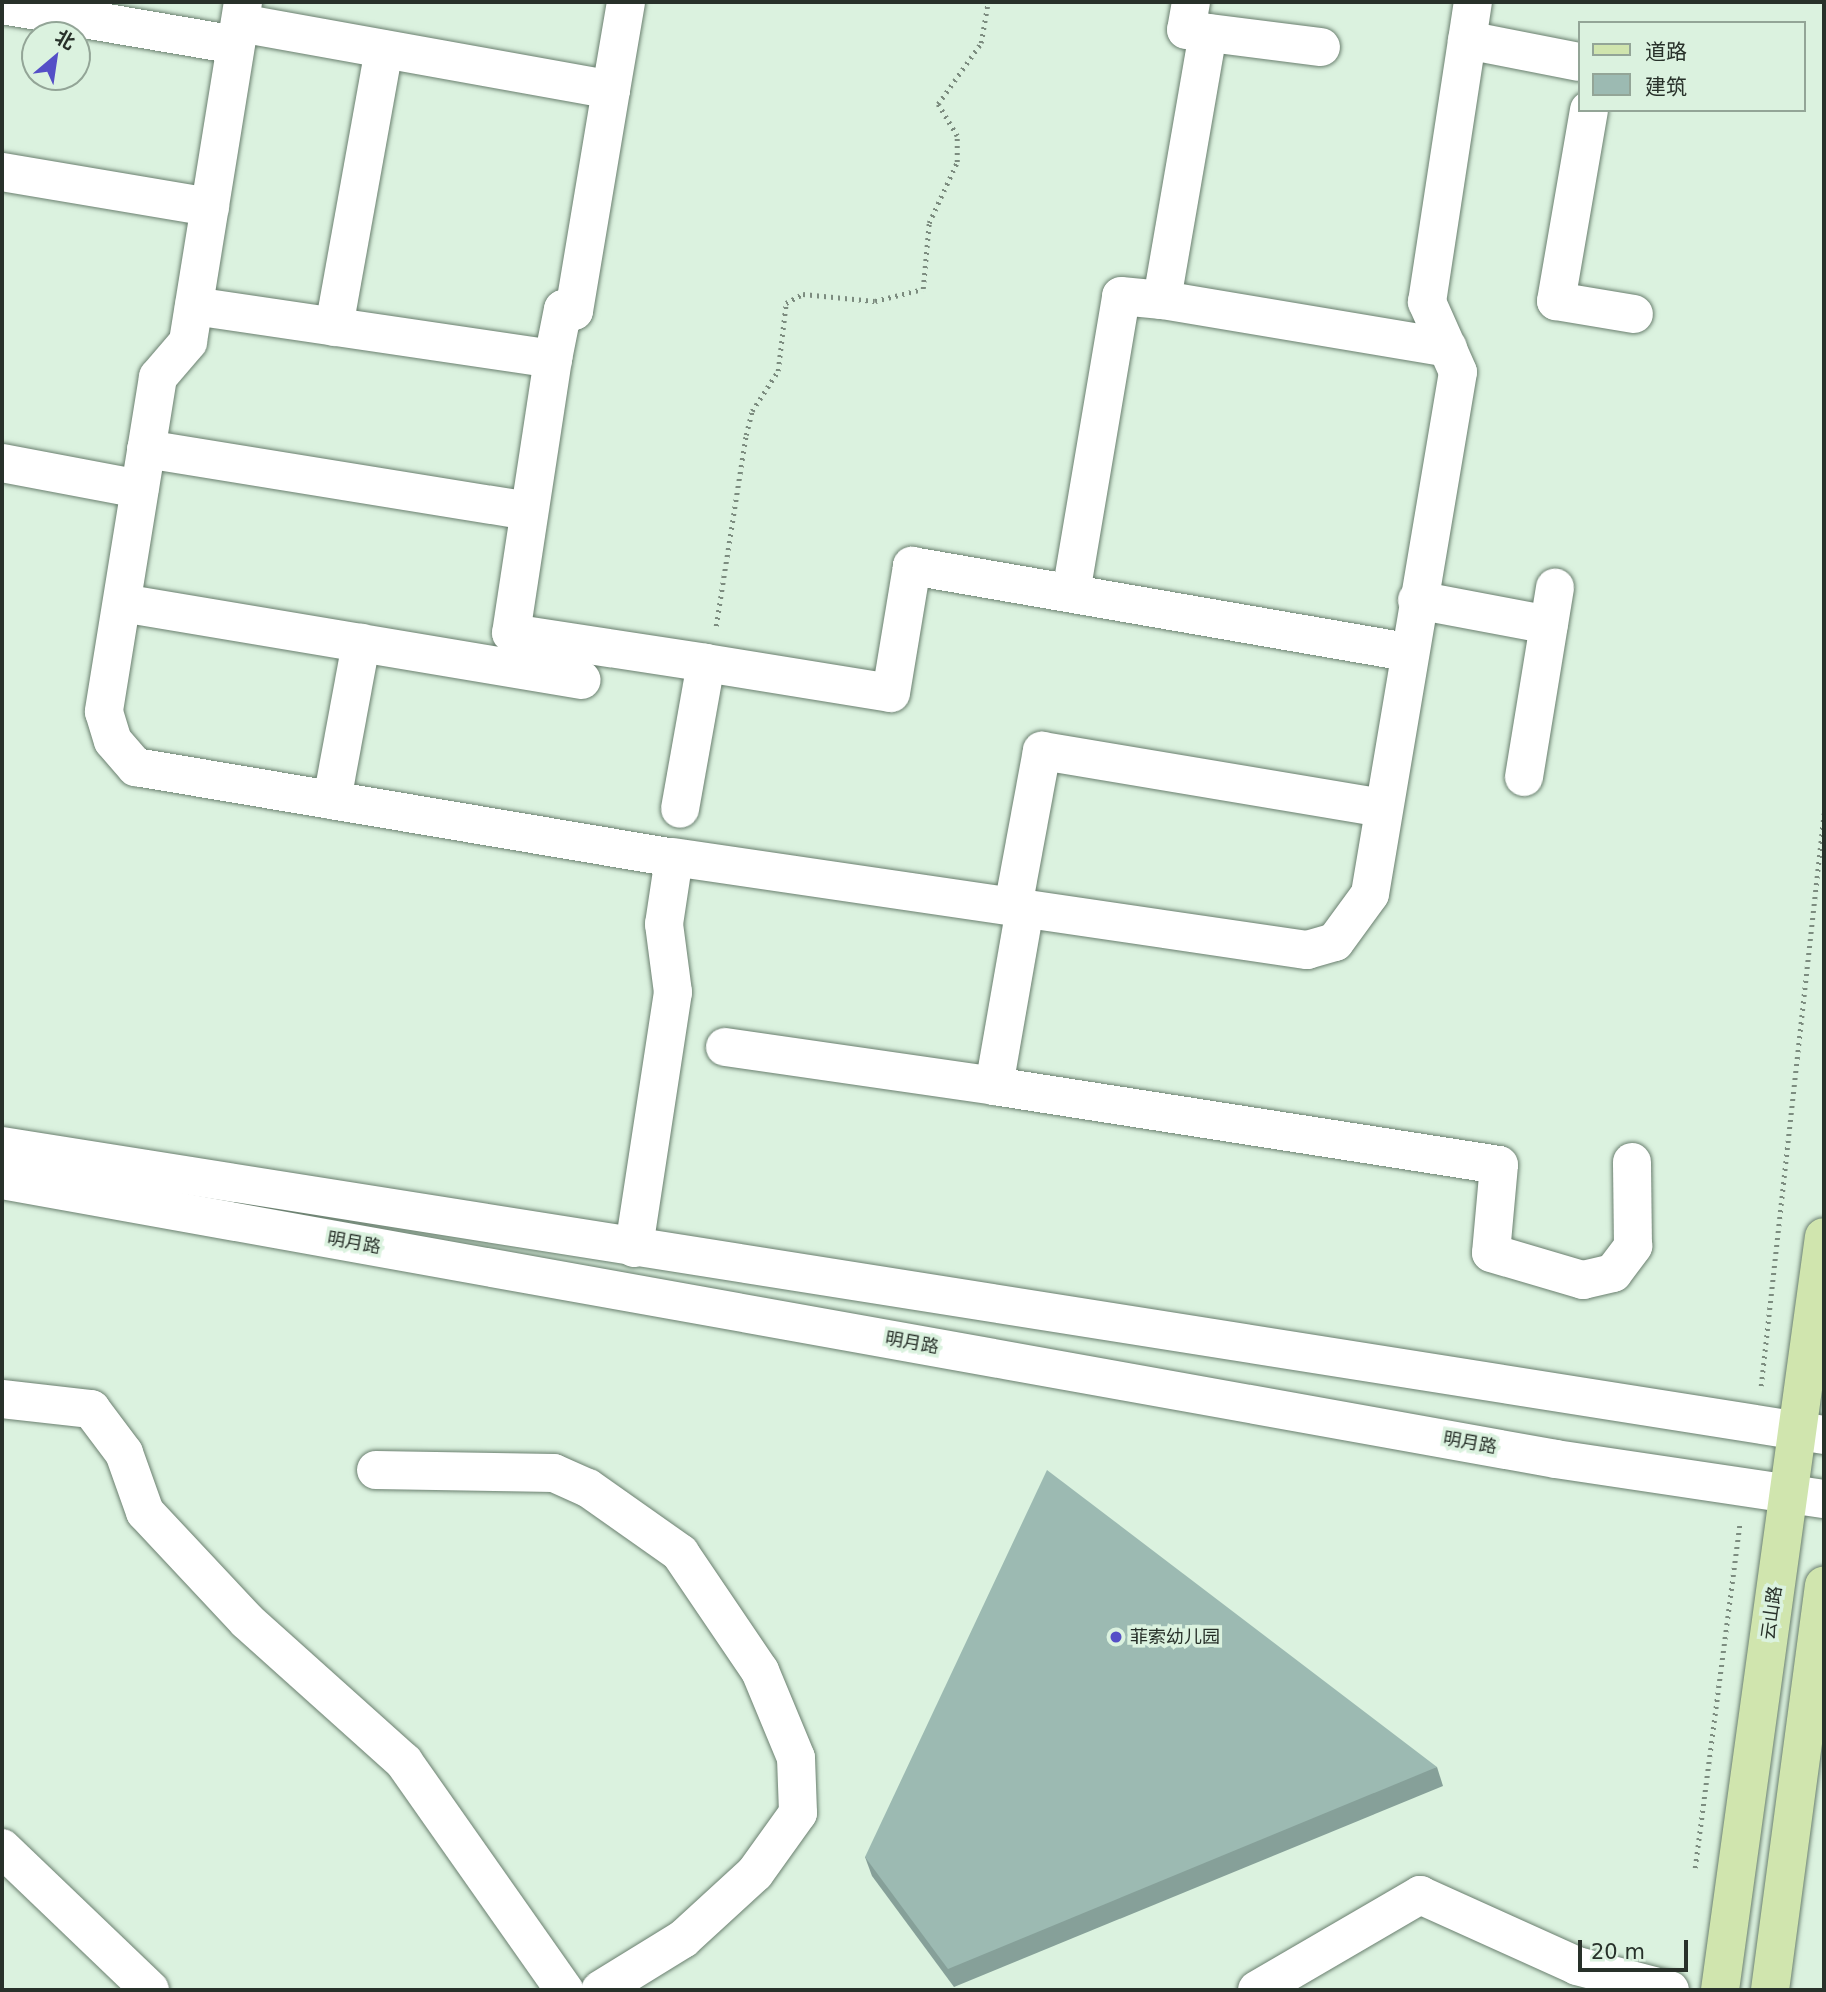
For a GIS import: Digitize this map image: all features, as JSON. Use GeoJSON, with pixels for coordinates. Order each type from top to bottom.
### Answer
{"type":"FeatureCollection","features":[{"type":"Feature","properties":{"kind":"main road","name":"云山路"},"geometry":{"type":"LineString","coordinates":[[1720,1990],[1806,1496],[1813,1434],[1824,1237]]}},
{"type":"Feature","properties":{"kind":"main road"},"geometry":{"type":"LineString","coordinates":[[1770,1990],[1824,1586]]}},
{"type":"Feature","properties":{"kind":"street"},"geometry":{"type":"LineString","coordinates":[[626,2],[574,311],[563,309],[553,359],[511,633],[891,693],[912,566],[1407,652]]}},
{"type":"Feature","properties":{"kind":"street"},"geometry":{"type":"LineString","coordinates":[[240,23],[188,341],[158,377],[104,712],[113,741],[136,767],[673,857],[1307,950],[1335,942],[1370,894],[1407,652],[1458,372],[1427,302],[1473,2]]}},
{"type":"Feature","properties":{"kind":"street"},"geometry":{"type":"LineString","coordinates":[[2,5],[240,23],[611,90]]}},
{"type":"Feature","properties":{"kind":"street"},"geometry":{"type":"LineString","coordinates":[[1162,300],[1200,17],[1321,47]]}},
{"type":"Feature","properties":{"kind":"street"},"geometry":{"type":"LineString","coordinates":[[1467,40],[1577,62]]}},
{"type":"Feature","properties":{"kind":"street"},"geometry":{"type":"LineString","coordinates":[[334,327],[384,49]]}},
{"type":"Feature","properties":{"kind":"street"},"geometry":{"type":"LineString","coordinates":[[1589,112],[1556,301],[1634,314]]}},
{"type":"Feature","properties":{"kind":"street"},"geometry":{"type":"LineString","coordinates":[[2,172],[210,207]]}},
{"type":"Feature","properties":{"kind":"street"},"geometry":{"type":"LineString","coordinates":[[1070,593],[1121,296],[1162,300],[1448,348]]}},
{"type":"Feature","properties":{"kind":"street"},"geometry":{"type":"LineString","coordinates":[[194,306],[553,359]]}},
{"type":"Feature","properties":{"kind":"street"},"geometry":{"type":"LineString","coordinates":[[146,449],[528,511]]}},
{"type":"Feature","properties":{"kind":"street"},"geometry":{"type":"LineString","coordinates":[[2,463],[140,489]]}},
{"type":"Feature","properties":{"kind":"street"},"geometry":{"type":"LineString","coordinates":[[1524,778],[1555,588]]}},
{"type":"Feature","properties":{"kind":"street"},"geometry":{"type":"LineString","coordinates":[[1416,600],[1549,625]]}},
{"type":"Feature","properties":{"kind":"street"},"geometry":{"type":"LineString","coordinates":[[122,603],[582,680]]}},
{"type":"Feature","properties":{"kind":"street"},"geometry":{"type":"LineString","coordinates":[[332,800],[361,643]]}},
{"type":"Feature","properties":{"kind":"street"},"geometry":{"type":"LineString","coordinates":[[680,808],[709,663]]}},
{"type":"Feature","properties":{"kind":"street"},"geometry":{"type":"LineString","coordinates":[[993,1086],[1042,751],[1383,808]]}},
{"type":"Feature","properties":{"kind":"street"},"geometry":{"type":"LineString","coordinates":[[634,1248],[673,992],[664,924],[673,857]]}},
{"type":"Feature","properties":{"kind":"street"},"geometry":{"type":"LineString","coordinates":[[725,1046],[1499,1165],[1491,1253],[1583,1280],[1613,1273],[1633,1246],[1632,1162]]}},
{"type":"Feature","properties":{"kind":"street"},"geometry":{"type":"LineString","coordinates":[[2,1146],[1813,1434]]}},
{"type":"Feature","properties":{"kind":"street","name":"明月路"},"geometry":{"type":"LineString","coordinates":[[2,1180],[1556,1459],[1806,1496]]}},
{"type":"Feature","properties":{"kind":"street"},"geometry":{"type":"LineString","coordinates":[[2,1399],[91,1409],[124,1453],[145,1513],[247,1620],[404,1762],[564,1990]]}},
{"type":"Feature","properties":{"kind":"street"},"geometry":{"type":"LineString","coordinates":[[376,1470],[554,1473],[588,1488],[680,1553],[760,1671],[796,1758],[797,1813],[755,1873],[683,1939],[600,1990]]}},
{"type":"Feature","properties":{"kind":"street"},"geometry":{"type":"LineString","coordinates":[[2,1848],[150,1990]]}},
{"type":"Feature","properties":{"kind":"street"},"geometry":{"type":"LineString","coordinates":[[1257,1990],[1420,1895],[1577,1966],[1670,1990]]}},
{"type":"Feature","properties":{"kind":"path"},"geometry":{"type":"LineString","coordinates":[[709,663],[746,435],[752,411],[778,371],[786,303],[803,293],[875,301],[923,289],[929,223],[957,162],[957,136],[938,104],[981,43],[988,2]]}},
{"type":"Feature","properties":{"kind":"building","name":"菲索幼儿园"},"geometry":{"type":"Polygon","coordinates":[[[1047,1470],[1437,1767],[948,1969],[865,1857],[1047,1470]]]}},
{"type":"Feature","properties":{"kind":"place","name":"菲索幼儿园"},"geometry":{"type":"Point","coordinates":[1116,1637]}}]}
